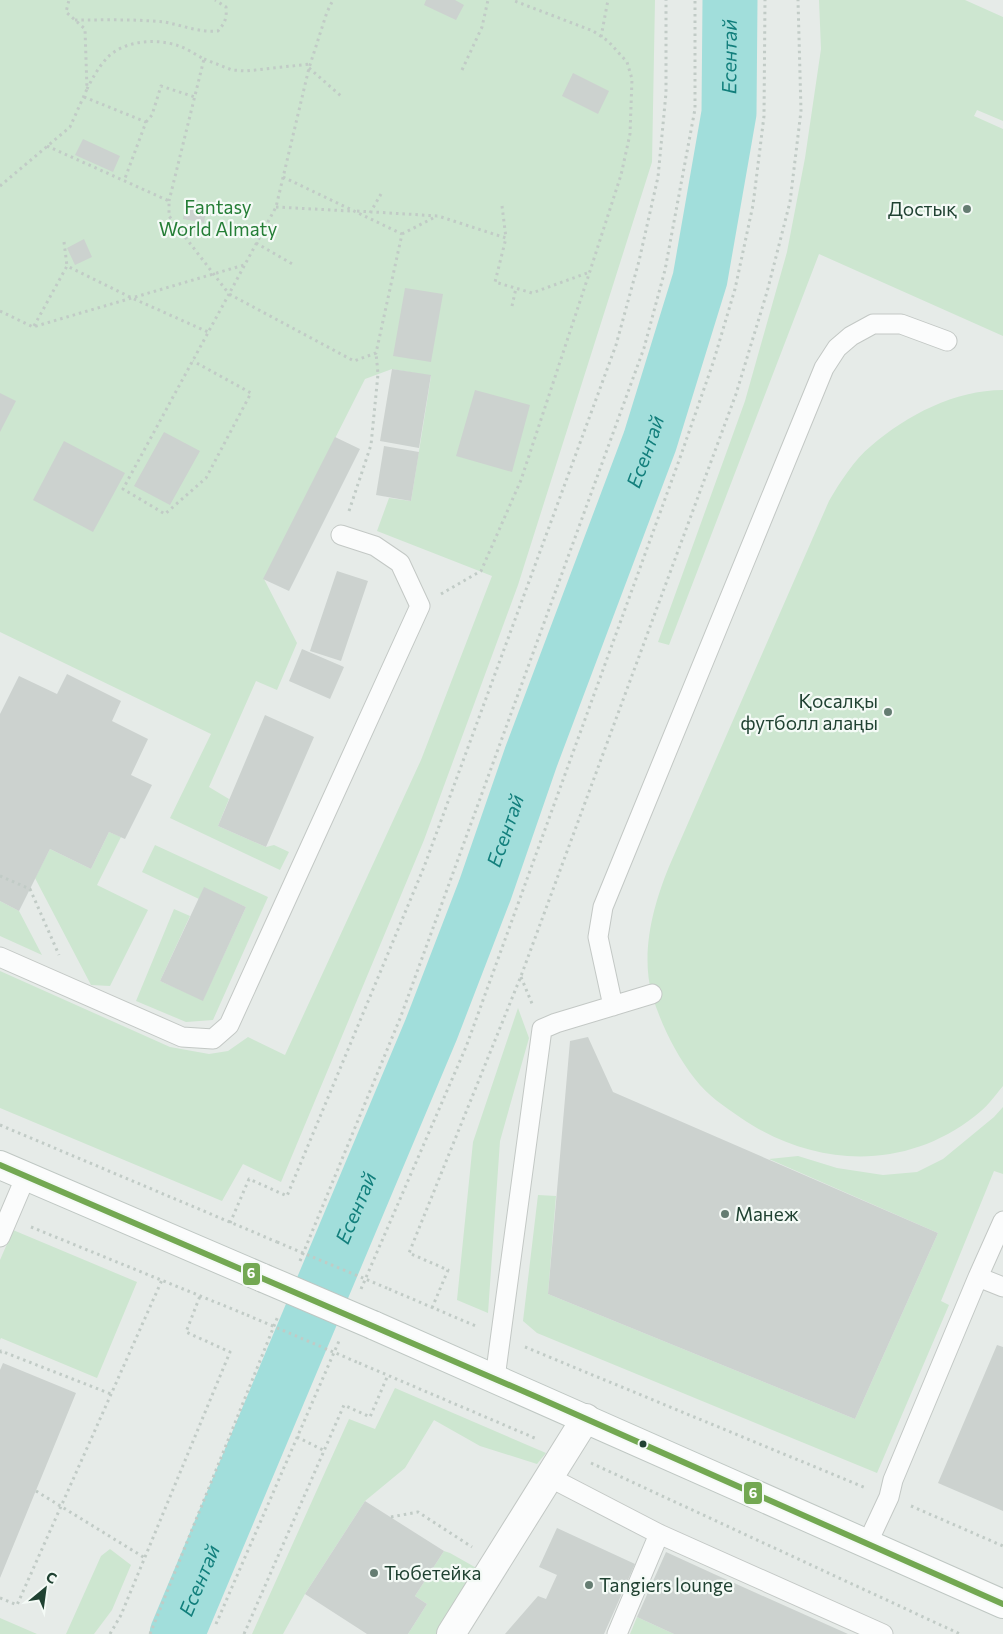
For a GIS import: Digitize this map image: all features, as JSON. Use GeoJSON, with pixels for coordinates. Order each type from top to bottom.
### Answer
{"type":"FeatureCollection","features":[{"type":"Feature","properties":{"kind":"main road"},"geometry":{"type":"LineString","coordinates":[[0,1165],[374,1325],[1003,1604]]}},
{"type":"Feature","properties":{"kind":"main road"},"geometry":{"type":"LineString","coordinates":[[450,1634],[586,1418]]}},
{"type":"Feature","properties":{"kind":"lane"},"geometry":{"type":"LineString","coordinates":[[613,1006],[598,937],[603,907],[824,368],[837,348],[851,336],[874,324],[901,324],[947,341]]}},
{"type":"Feature","properties":{"kind":"lane"},"geometry":{"type":"LineString","coordinates":[[0,957],[182,1038],[213,1039],[229,1025],[420,606],[400,563],[375,546],[341,535]]}},
{"type":"Feature","properties":{"kind":"lane"},"geometry":{"type":"LineString","coordinates":[[495,1378],[542,1030],[556,1023],[652,994]]}},
{"type":"Feature","properties":{"kind":"lane"},"geometry":{"type":"LineString","coordinates":[[0,1237],[26,1176]]}},
{"type":"Feature","properties":{"kind":"lane"},"geometry":{"type":"LineString","coordinates":[[867,1544],[889,1497],[893,1480],[1003,1221]]}},
{"type":"Feature","properties":{"kind":"lane"},"geometry":{"type":"LineString","coordinates":[[978,1277],[1003,1287]]}},
{"type":"Feature","properties":{"kind":"lane"},"geometry":{"type":"LineString","coordinates":[[548,1477],[660,1534],[883,1634]]}},
{"type":"Feature","properties":{"kind":"lane"},"geometry":{"type":"LineString","coordinates":[[617,1634],[660,1534]]}},
{"type":"Feature","properties":{"kind":"path"},"geometry":{"type":"LineString","coordinates":[[69,0],[66,12],[85,29],[87,89]]}},
{"type":"Feature","properties":{"kind":"path"},"geometry":{"type":"LineString","coordinates":[[74,20],[149,21],[209,32],[218,31],[224,24],[227,15],[226,7],[215,0]]}},
{"type":"Feature","properties":{"kind":"path"},"geometry":{"type":"LineString","coordinates":[[193,361],[251,392],[206,478],[165,514],[123,490],[276,207],[310,64],[332,0]]}},
{"type":"Feature","properties":{"kind":"path"},"geometry":{"type":"LineString","coordinates":[[462,70],[482,27],[488,0]]}},
{"type":"Feature","properties":{"kind":"path"},"geometry":{"type":"LineString","coordinates":[[420,606],[481,571],[521,480],[621,175],[630,134],[632,79],[627,62],[608,41],[593,31],[512,0]]}},
{"type":"Feature","properties":{"kind":"path"},"geometry":{"type":"LineString","coordinates":[[601,37],[608,0]]}},
{"type":"Feature","properties":{"kind":"path"},"geometry":{"type":"LineString","coordinates":[[230,1222],[249,1179],[287,1196],[424,867],[616,345],[639,261],[658,177],[666,93],[666,0]]}},
{"type":"Feature","properties":{"kind":"path"},"geometry":{"type":"LineString","coordinates":[[300,1263],[401,1016],[644,348],[665,270],[695,109],[695,0]]}},
{"type":"Feature","properties":{"kind":"path"},"geometry":{"type":"LineString","coordinates":[[361,1289],[466,1047],[713,363],[735,289],[753,205],[764,116],[765,0]]}},
{"type":"Feature","properties":{"kind":"path"},"geometry":{"type":"LineString","coordinates":[[432,1308],[448,1270],[409,1253],[521,976],[736,394],[767,292],[790,202],[801,111],[798,0]]}},
{"type":"Feature","properties":{"kind":"path"},"geometry":{"type":"LineString","coordinates":[[0,186],[70,127],[94,74],[106,58],[120,48],[142,42],[161,41],[180,46],[204,59],[232,70],[246,71],[310,64]]}},
{"type":"Feature","properties":{"kind":"path"},"geometry":{"type":"LineString","coordinates":[[204,59],[170,201],[169,216],[229,294],[354,361],[376,353]]}},
{"type":"Feature","properties":{"kind":"path"},"geometry":{"type":"LineString","coordinates":[[309,68],[341,96]]}},
{"type":"Feature","properties":{"kind":"path"},"geometry":{"type":"LineString","coordinates":[[124,180],[146,122],[152,115],[161,86],[195,97]]}},
{"type":"Feature","properties":{"kind":"path"},"geometry":{"type":"LineString","coordinates":[[84,97],[146,122]]}},
{"type":"Feature","properties":{"kind":"path"},"geometry":{"type":"LineString","coordinates":[[47,146],[170,201]]}},
{"type":"Feature","properties":{"kind":"path"},"geometry":{"type":"LineString","coordinates":[[283,177],[402,234]]}},
{"type":"Feature","properties":{"kind":"path"},"geometry":{"type":"LineString","coordinates":[[368,218],[381,194]]}},
{"type":"Feature","properties":{"kind":"path"},"geometry":{"type":"LineString","coordinates":[[502,206],[506,238],[495,282],[532,293],[590,272]]}},
{"type":"Feature","properties":{"kind":"path"},"geometry":{"type":"LineString","coordinates":[[276,207],[438,216],[506,238]]}},
{"type":"Feature","properties":{"kind":"path"},"geometry":{"type":"LineString","coordinates":[[402,234],[438,216]]}},
{"type":"Feature","properties":{"kind":"path"},"geometry":{"type":"LineString","coordinates":[[341,535],[371,445],[378,374],[376,353],[402,234]]}},
{"type":"Feature","properties":{"kind":"path"},"geometry":{"type":"LineString","coordinates":[[33,327],[67,266],[64,242]]}},
{"type":"Feature","properties":{"kind":"path"},"geometry":{"type":"LineString","coordinates":[[256,243],[294,265]]}},
{"type":"Feature","properties":{"kind":"path"},"geometry":{"type":"LineString","coordinates":[[0,311],[33,327],[245,264]]}},
{"type":"Feature","properties":{"kind":"path"},"geometry":{"type":"LineString","coordinates":[[67,266],[208,332]]}},
{"type":"Feature","properties":{"kind":"path"},"geometry":{"type":"LineString","coordinates":[[512,306],[516,288]]}},
{"type":"Feature","properties":{"kind":"path"},"geometry":{"type":"LineString","coordinates":[[0,876],[30,889],[75,990]]}},
{"type":"Feature","properties":{"kind":"path"},"geometry":{"type":"LineString","coordinates":[[521,976],[542,1030]]}},
{"type":"Feature","properties":{"kind":"path"},"geometry":{"type":"LineString","coordinates":[[0,1125],[501,1338],[889,1497],[1003,1546]]}},
{"type":"Feature","properties":{"kind":"path"},"geometry":{"type":"LineString","coordinates":[[8,1217],[359,1362],[565,1451],[960,1634]]}},
{"type":"Feature","properties":{"kind":"path"},"geometry":{"type":"LineString","coordinates":[[0,1598],[18,1605],[162,1280]]}},
{"type":"Feature","properties":{"kind":"path"},"geometry":{"type":"LineString","coordinates":[[110,1634],[121,1615],[230,1352],[186,1332],[200,1296]]}},
{"type":"Feature","properties":{"kind":"path"},"geometry":{"type":"LineString","coordinates":[[150,1634],[282,1308]]}},
{"type":"Feature","properties":{"kind":"path"},"geometry":{"type":"LineString","coordinates":[[216,1624],[342,1334]]}},
{"type":"Feature","properties":{"kind":"path"},"geometry":{"type":"LineString","coordinates":[[0,1353],[1,1351],[111,1394]]}},
{"type":"Feature","properties":{"kind":"path"},"geometry":{"type":"LineString","coordinates":[[244,1634],[344,1405],[370,1417],[388,1375]]}},
{"type":"Feature","properties":{"kind":"path"},"geometry":{"type":"LineString","coordinates":[[297,1437],[324,1450]]}},
{"type":"Feature","properties":{"kind":"path"},"geometry":{"type":"LineString","coordinates":[[36,1491],[145,1558]]}},
{"type":"Feature","properties":{"kind":"path"},"geometry":{"type":"LineString","coordinates":[[391,1517],[418,1512],[495,1562]]}},
{"type":"Feature","properties":{"kind":"green space","name":"Fantasy World Almaty"},"geometry":{"type":"Polygon","coordinates":[[[0,0],[655,0],[652,162],[518,585],[424,840],[281,1182],[243,1164],[222,1201],[0,1108],[0,971],[170,1047],[209,1054],[228,1051],[248,1037],[285,1055],[421,760],[492,576],[377,531],[389,498],[411,501],[431,376],[392,369],[365,379],[264,579],[297,643],[277,690],[256,681],[209,787],[229,799],[218,826],[266,847],[274,845],[289,852],[280,870],[170,818],[211,734],[0,632],[0,0]]]}},
{"type":"Feature","properties":{"kind":"green space"},"geometry":{"type":"Polygon","coordinates":[[[819,0],[965,0],[1003,17],[1003,121],[977,110],[974,116],[1003,129],[1003,336],[819,254],[669,645],[658,642],[745,401],[787,252],[805,158],[821,49],[819,0]]]}},
{"type":"Feature","properties":{"kind":"green space","name":"Қосалқы футболл алаңы"},"geometry":{"type":"Polygon","coordinates":[[[1003,390],[1003,1086],[975,1116],[948,1134],[919,1147],[889,1154],[858,1156],[828,1154],[798,1146],[769,1134],[741,1118],[711,1095],[688,1070],[670,1039],[652,995],[649,978],[648,944],[654,910],[671,862],[829,501],[843,479],[871,446],[900,424],[932,406],[967,394],[1003,390]]]}},
{"type":"Feature","properties":{"kind":"green space"},"geometry":{"type":"Polygon","coordinates":[[[109,832],[121,837],[97,885],[148,910],[110,986],[91,985],[35,878],[50,849],[91,869],[109,832]]]}},
{"type":"Feature","properties":{"kind":"green space"},"geometry":{"type":"Polygon","coordinates":[[[155,845],[268,897],[213,1020],[186,1022],[136,1001],[174,909],[190,916],[160,981],[203,1000],[246,907],[204,888],[199,899],[142,872],[155,845]]]}},
{"type":"Feature","properties":{"kind":"green space"},"geometry":{"type":"Polygon","coordinates":[[[0,901],[19,911],[42,955],[0,936],[0,901]]]}},
{"type":"Feature","properties":{"kind":"green space"},"geometry":{"type":"Polygon","coordinates":[[[518,1008],[529,1038],[500,1141],[488,1313],[457,1300],[473,1142],[518,1008]]]}},
{"type":"Feature","properties":{"kind":"green space"},"geometry":{"type":"Polygon","coordinates":[[[1003,1107],[1003,1174],[994,1171],[941,1301],[949,1305],[877,1473],[537,1333],[523,1321],[538,1195],[556,1196],[548,1294],[855,1419],[938,1233],[769,1159],[798,1156],[837,1168],[883,1175],[917,1172],[943,1159],[994,1117],[1003,1107]]]}},
{"type":"Feature","properties":{"kind":"green space"},"geometry":{"type":"Polygon","coordinates":[[[13,1230],[137,1282],[97,1378],[1,1338],[0,1340],[0,1260],[13,1230]]]}},
{"type":"Feature","properties":{"kind":"green space"},"geometry":{"type":"Polygon","coordinates":[[[395,1388],[546,1453],[537,1464],[480,1446],[434,1420],[405,1468],[365,1501],[305,1594],[283,1634],[252,1634],[349,1419],[375,1429],[395,1388]]]}},
{"type":"Feature","properties":{"kind":"green space"},"geometry":{"type":"Polygon","coordinates":[[[110,1549],[131,1565],[112,1610],[94,1634],[66,1634],[101,1556],[110,1549]]]}},
{"type":"Feature","properties":{"kind":"green space"},"geometry":{"type":"Polygon","coordinates":[[[444,1551],[480,1570],[440,1634],[408,1634],[427,1604],[415,1596],[444,1551]]]}},
{"type":"Feature","properties":{"kind":"green space"},"geometry":{"type":"Polygon","coordinates":[[[637,1617],[674,1634],[630,1634],[637,1617]]]}},
{"type":"Feature","properties":{"kind":"green space"},"geometry":{"type":"Polygon","coordinates":[[[0,1618],[37,1634],[0,1634],[0,1618]]]}},
{"type":"Feature","properties":{"kind":"building"},"geometry":{"type":"Polygon","coordinates":[[[426,0],[455,0],[464,5],[456,20],[424,5],[426,0]]]}},
{"type":"Feature","properties":{"kind":"building"},"geometry":{"type":"Polygon","coordinates":[[[573,73],[609,91],[598,114],[562,96],[573,73]]]}},
{"type":"Feature","properties":{"kind":"building"},"geometry":{"type":"Polygon","coordinates":[[[83,139],[120,156],[113,172],[75,155],[83,139]]]}},
{"type":"Feature","properties":{"kind":"building"},"geometry":{"type":"Polygon","coordinates":[[[186,202],[207,207],[204,223],[183,219],[186,202]]]}},
{"type":"Feature","properties":{"kind":"building"},"geometry":{"type":"Polygon","coordinates":[[[84,239],[92,257],[75,265],[67,248],[84,239]]]}},
{"type":"Feature","properties":{"kind":"building"},"geometry":{"type":"Polygon","coordinates":[[[405,288],[443,294],[431,362],[393,356],[405,288]]]}},
{"type":"Feature","properties":{"kind":"building"},"geometry":{"type":"Polygon","coordinates":[[[392,369],[431,375],[419,448],[380,441],[392,369]]]}},
{"type":"Feature","properties":{"kind":"building"},"geometry":{"type":"Polygon","coordinates":[[[475,390],[530,405],[512,472],[456,456],[475,390]]]}},
{"type":"Feature","properties":{"kind":"building"},"geometry":{"type":"Polygon","coordinates":[[[0,393],[16,401],[0,432],[0,393]]]}},
{"type":"Feature","properties":{"kind":"building"},"geometry":{"type":"Polygon","coordinates":[[[164,432],[200,451],[170,505],[134,486],[164,432]]]}},
{"type":"Feature","properties":{"kind":"building"},"geometry":{"type":"Polygon","coordinates":[[[335,437],[360,449],[289,591],[263,579],[335,437]]]}},
{"type":"Feature","properties":{"kind":"building"},"geometry":{"type":"Polygon","coordinates":[[[64,441],[125,473],[93,532],[33,500],[64,441]]]}},
{"type":"Feature","properties":{"kind":"building"},"geometry":{"type":"Polygon","coordinates":[[[384,446],[419,452],[411,501],[376,495],[384,446]]]}},
{"type":"Feature","properties":{"kind":"building"},"geometry":{"type":"Polygon","coordinates":[[[337,571],[368,581],[341,661],[310,651],[337,571]]]}},
{"type":"Feature","properties":{"kind":"building"},"geometry":{"type":"Polygon","coordinates":[[[302,649],[344,667],[330,699],[289,681],[302,649]]]}},
{"type":"Feature","properties":{"kind":"building"},"geometry":{"type":"Polygon","coordinates":[[[67,674],[121,701],[112,721],[148,739],[131,775],[152,785],[125,839],[109,832],[91,869],[50,849],[19,911],[0,901],[0,714],[19,676],[57,694],[67,674]]]}},
{"type":"Feature","properties":{"kind":"building"},"geometry":{"type":"Polygon","coordinates":[[[265,715],[314,737],[266,847],[218,826],[265,715]]]}},
{"type":"Feature","properties":{"kind":"building"},"geometry":{"type":"Polygon","coordinates":[[[204,887],[246,907],[203,1001],[160,981],[204,887]]]}},
{"type":"Feature","properties":{"kind":"building","name":"Манеж"},"geometry":{"type":"Polygon","coordinates":[[[588,1037],[613,1092],[938,1233],[855,1419],[548,1294],[570,1041],[588,1037]]]}},
{"type":"Feature","properties":{"kind":"building"},"geometry":{"type":"Polygon","coordinates":[[[997,1345],[1003,1347],[1003,1511],[938,1483],[997,1345]]]}},
{"type":"Feature","properties":{"kind":"building"},"geometry":{"type":"Polygon","coordinates":[[[3,1363],[76,1393],[0,1578],[0,1370],[3,1363]]]}},
{"type":"Feature","properties":{"kind":"building","name":"Тюбетейка"},"geometry":{"type":"Polygon","coordinates":[[[365,1501],[444,1551],[415,1596],[427,1604],[408,1634],[367,1634],[305,1594],[365,1501]]]}},
{"type":"Feature","properties":{"kind":"building","name":"Tangiers lounge"},"geometry":{"type":"Polygon","coordinates":[[[557,1528],[635,1564],[604,1634],[505,1634],[538,1596],[546,1599],[557,1575],[539,1567],[557,1528]]]}},
{"type":"Feature","properties":{"kind":"building"},"geometry":{"type":"Polygon","coordinates":[[[666,1552],[848,1634],[674,1634],[637,1617],[666,1552]]]}},
{"type":"Feature","properties":{"kind":"waterway","name":"Есентай"},"geometry":{"type":"LineString","coordinates":[[177,1634],[431,1030],[485,890],[531,757],[650,441],[700,279],[729,113],[730,0]]}},
{"type":"Feature","properties":{"kind":"transit line","name":"6"},"geometry":{"type":"LineString","coordinates":[[0,1165],[539,1398],[1003,1604]]}},
{"type":"Feature","properties":{"kind":"place","name":"Достық"},"geometry":{"type":"Point","coordinates":[967,209]}},
{"type":"Feature","properties":{"kind":"place","name":"Қосалқы футболл алаңы"},"geometry":{"type":"Point","coordinates":[888,712]}},
{"type":"Feature","properties":{"kind":"place","name":"Манеж"},"geometry":{"type":"Point","coordinates":[725,1214]}},
{"type":"Feature","properties":{"kind":"place","name":"Тюбетейка"},"geometry":{"type":"Point","coordinates":[374,1573]}},
{"type":"Feature","properties":{"kind":"place","name":"Tangiers lounge"},"geometry":{"type":"Point","coordinates":[589,1585]}}]}
